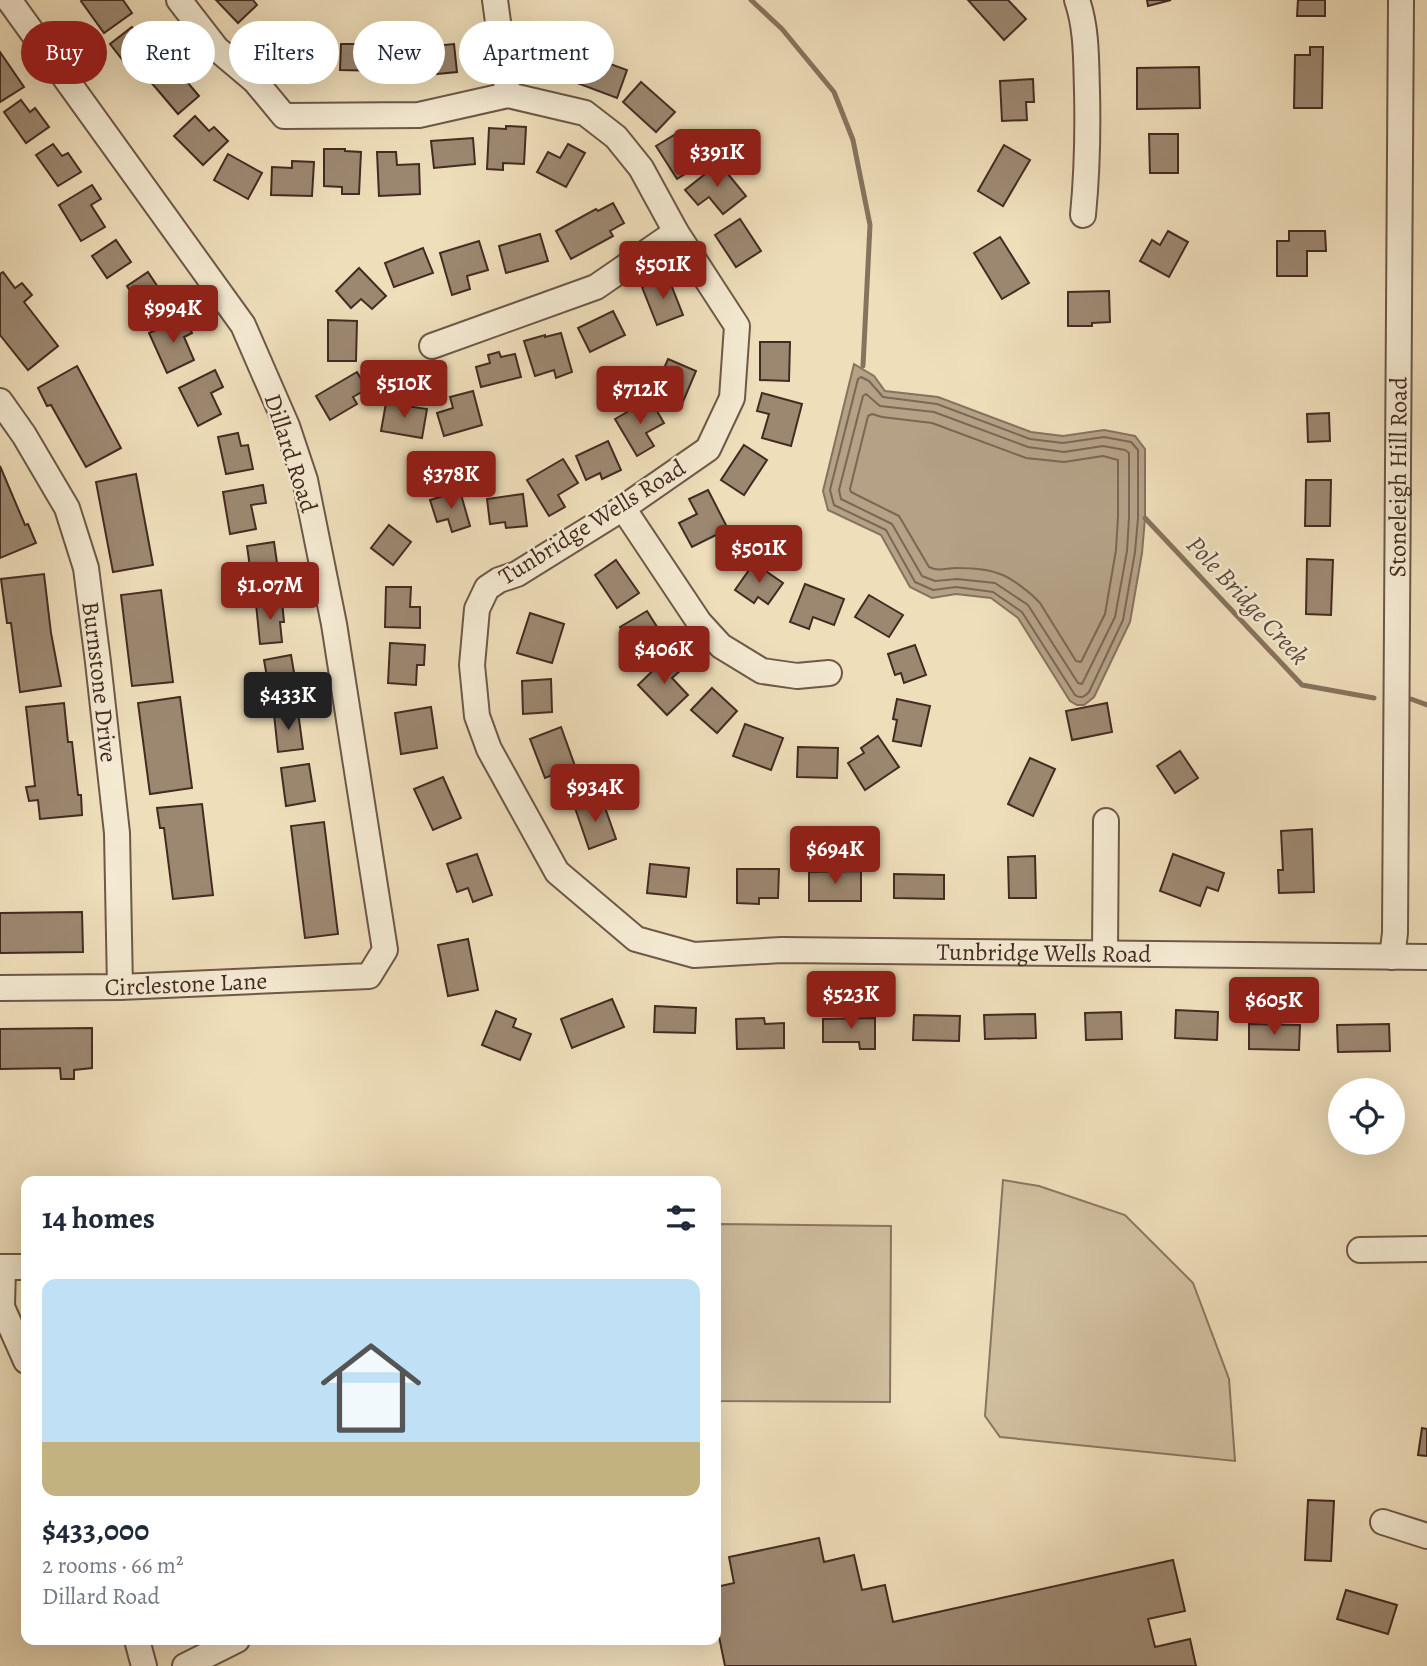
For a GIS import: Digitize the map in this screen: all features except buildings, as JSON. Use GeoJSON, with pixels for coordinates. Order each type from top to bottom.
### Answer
{"type":"FeatureCollection","features":[{"type":"Feature","properties":{"kind":"street","name":"Dillard Road"},"geometry":{"type":"LineString","coordinates":[[9,0],[243,325],[287,426],[305,480],[334,624],[385,950],[369,976]]}},
{"type":"Feature","properties":{"kind":"street","name":"Tunbridge Wells Road"},"geometry":{"type":"LineString","coordinates":[[179,0],[217,49],[255,80],[284,116],[419,115],[508,94],[585,113],[616,137],[641,168],[677,232],[737,326],[732,398],[708,449],[623,508],[517,574],[499,580],[487,588],[477,609],[471,665],[477,716],[489,749],[557,872],[636,939],[694,955],[782,950],[1427,957]]}},
{"type":"Feature","properties":{"kind":"street"},"geometry":{"type":"LineString","coordinates":[[495,0],[508,94]]}},
{"type":"Feature","properties":{"kind":"street"},"geometry":{"type":"LineString","coordinates":[[1077,0],[1082,15],[1086,61],[1087,181],[1083,215]]}},
{"type":"Feature","properties":{"kind":"street","name":"Stoneleigh Hill Road"},"geometry":{"type":"LineString","coordinates":[[1392,957],[1395,933],[1401,0]]}},
{"type":"Feature","properties":{"kind":"street"},"geometry":{"type":"LineString","coordinates":[[432,345],[596,287],[677,232]]}},
{"type":"Feature","properties":{"kind":"street","name":"Burnstone Drive"},"geometry":{"type":"LineString","coordinates":[[0,401],[24,435],[67,508],[86,568],[117,834],[120,987]]}},
{"type":"Feature","properties":{"kind":"street"},"geometry":{"type":"LineString","coordinates":[[623,508],[699,622],[721,646],[762,671],[797,676],[829,673]]}},
{"type":"Feature","properties":{"kind":"street"},"geometry":{"type":"LineString","coordinates":[[1105,953],[1106,821]]}},
{"type":"Feature","properties":{"kind":"street","name":"Circlestone Lane"},"geometry":{"type":"LineString","coordinates":[[0,988],[120,987],[369,976]]}},
{"type":"Feature","properties":{"kind":"street"},"geometry":{"type":"LineString","coordinates":[[1360,1250],[1427,1249]]}},
{"type":"Feature","properties":{"kind":"street"},"geometry":{"type":"LineString","coordinates":[[10,1267],[2,1307],[21,1350]]}},
{"type":"Feature","properties":{"kind":"street"},"geometry":{"type":"LineString","coordinates":[[1382,1522],[1427,1535]]}},
{"type":"Feature","properties":{"kind":"street"},"geometry":{"type":"LineString","coordinates":[[138,1645],[144,1666]]}},
{"type":"Feature","properties":{"kind":"street"},"geometry":{"type":"LineString","coordinates":[[185,1666],[227,1645]]}},
{"type":"Feature","properties":{"kind":"shaded area"},"geometry":{"type":"Polygon","coordinates":[[[1003,1180],[1039,1186],[1125,1215],[1193,1283],[1229,1379],[1235,1461],[1000,1437],[985,1416],[1003,1180]]]}},
{"type":"Feature","properties":{"kind":"shaded area"},"geometry":{"type":"Polygon","coordinates":[[[721,1224],[891,1226],[890,1402],[721,1401],[721,1224]]]}},
{"type":"Feature","properties":{"kind":"water"},"geometry":{"type":"Polygon","coordinates":[[[854,364],[874,376],[885,391],[938,397],[1031,432],[1063,436],[1104,430],[1135,436],[1145,449],[1142,553],[1130,622],[1094,697],[1084,705],[1070,701],[1018,618],[991,598],[956,594],[932,598],[910,587],[881,535],[828,510],[823,491],[854,364]]]}},
{"type":"Feature","properties":{"kind":"waterway","name":"Pole Bridge Creek"},"geometry":{"type":"LineString","coordinates":[[751,0],[782,29],[834,92],[853,140],[870,225],[863,366]]}},
{"type":"Feature","properties":{"kind":"waterway","name":"Pole Bridge Creek"},"geometry":{"type":"LineString","coordinates":[[1145,518],[1302,685],[1374,698]]}},
{"type":"Feature","properties":{"kind":"waterway","name":"Pole Bridge Creek"},"geometry":{"type":"LineString","coordinates":[[1411,699],[1427,705]]}}]}
